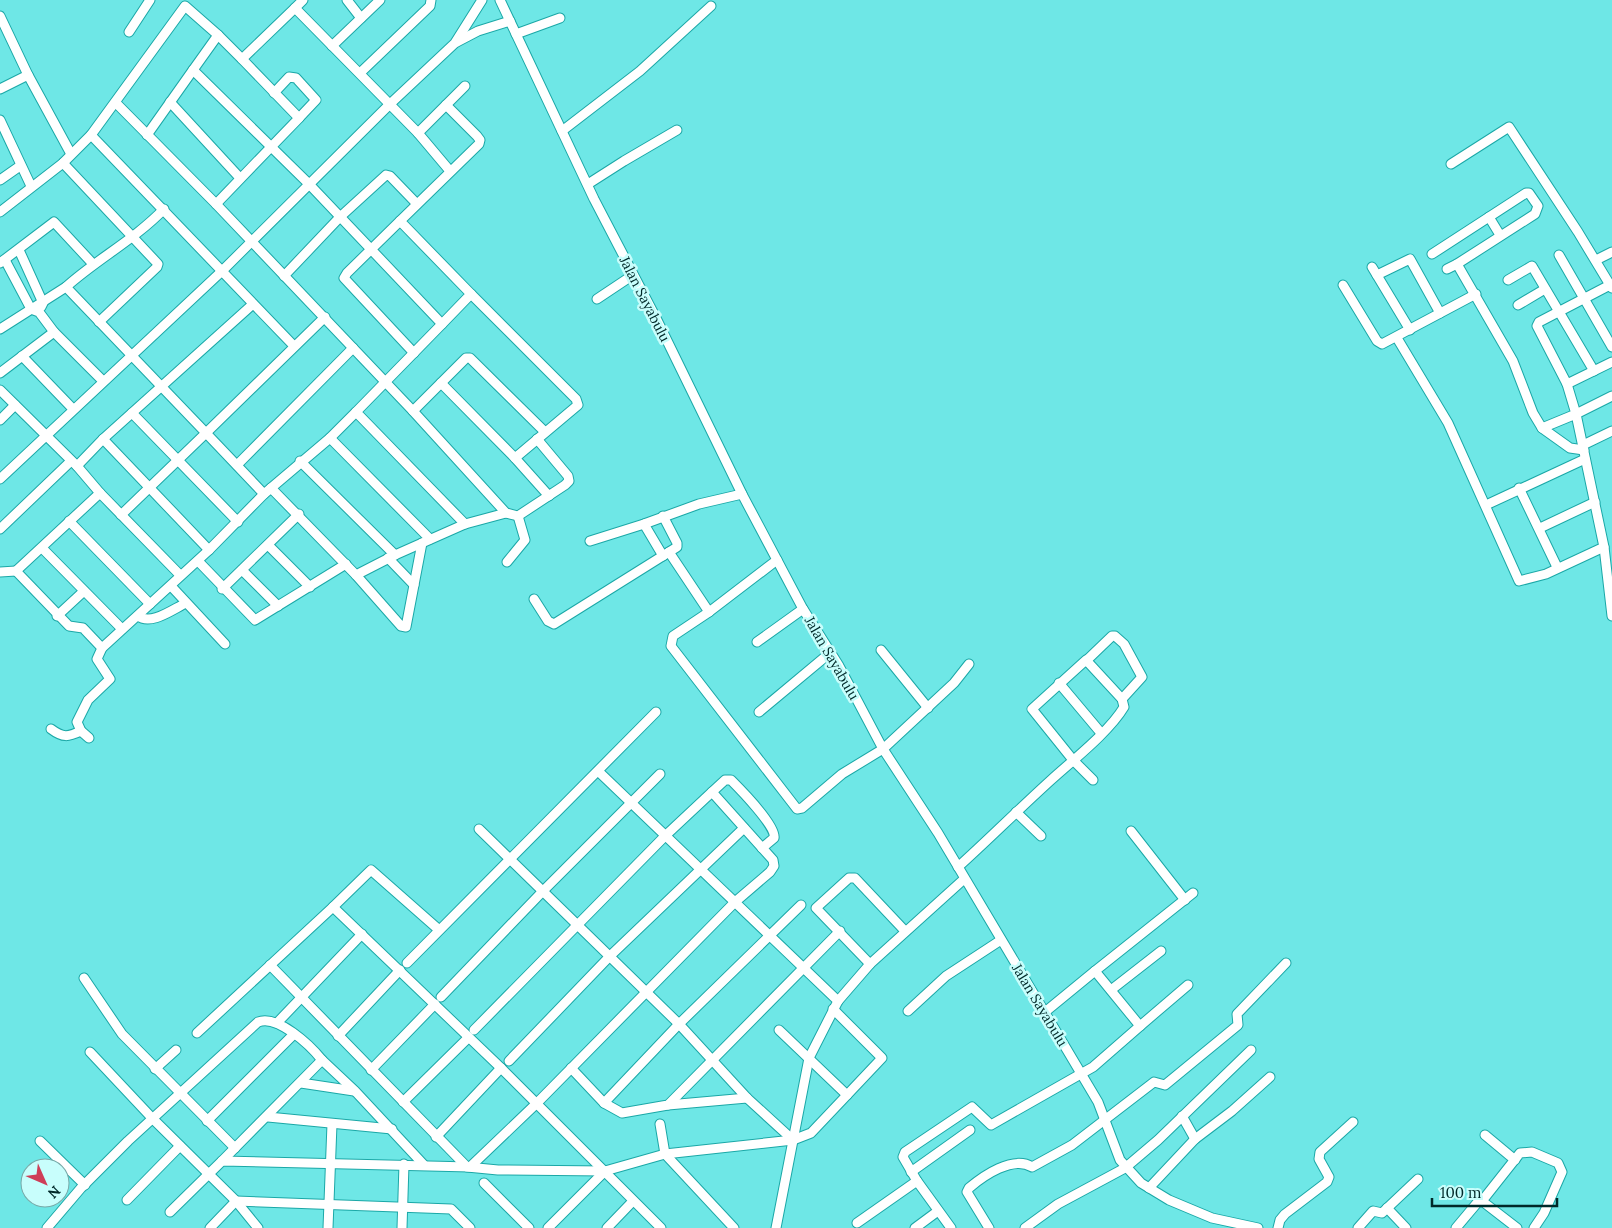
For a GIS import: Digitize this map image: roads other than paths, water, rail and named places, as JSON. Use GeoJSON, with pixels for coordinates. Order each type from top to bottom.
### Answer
{"type":"FeatureCollection","features":[{"type":"Feature","properties":{"kind":"street"},"geometry":{"type":"LineString","coordinates":[[129,32],[150,0]]}},
{"type":"Feature","properties":{"kind":"street"},"geometry":{"type":"LineString","coordinates":[[242,59],[303,0]]}},
{"type":"Feature","properties":{"kind":"street"},"geometry":{"type":"LineString","coordinates":[[347,0],[361,18]]}},
{"type":"Feature","properties":{"kind":"street"},"geometry":{"type":"LineString","coordinates":[[332,46],[380,0]]}},
{"type":"Feature","properties":{"kind":"street"},"geometry":{"type":"LineString","coordinates":[[360,72],[430,6],[431,0]]}},
{"type":"Feature","properties":{"kind":"street"},"geometry":{"type":"LineString","coordinates":[[0,479],[222,271],[390,104],[455,43],[482,0]]}},
{"type":"Feature","properties":{"kind":"street","name":"Jalan Sayabulu"},"geometry":{"type":"LineString","coordinates":[[500,0],[633,275],[742,494],[803,609],[831,652],[883,749],[958,868],[1081,1073],[1106,1118],[1125,1168],[1149,1188],[1212,1218],[1258,1228]]}},
{"type":"Feature","properties":{"kind":"street"},"geometry":{"type":"LineString","coordinates":[[0,212],[62,163],[91,135],[185,6],[218,35],[299,118]]}},
{"type":"Feature","properties":{"kind":"street"},"geometry":{"type":"LineString","coordinates":[[562,130],[640,71],[711,6]]}},
{"type":"Feature","properties":{"kind":"street"},"geometry":{"type":"LineString","coordinates":[[295,8],[360,72],[418,133],[450,171]]}},
{"type":"Feature","properties":{"kind":"street"},"geometry":{"type":"LineString","coordinates":[[0,16],[28,75],[71,154]]}},
{"type":"Feature","properties":{"kind":"street"},"geometry":{"type":"LineString","coordinates":[[516,34],[560,18]]}},
{"type":"Feature","properties":{"kind":"street"},"geometry":{"type":"LineString","coordinates":[[455,43],[478,31],[510,21]]}},
{"type":"Feature","properties":{"kind":"street"},"geometry":{"type":"LineString","coordinates":[[147,135],[218,35]]}},
{"type":"Feature","properties":{"kind":"street"},"geometry":{"type":"LineString","coordinates":[[193,70],[309,184],[442,324]]}},
{"type":"Feature","properties":{"kind":"street"},"geometry":{"type":"LineString","coordinates":[[0,89],[28,75]]}},
{"type":"Feature","properties":{"kind":"street"},"geometry":{"type":"LineString","coordinates":[[216,204],[272,148],[316,100],[296,78],[289,77],[274,93]]}},
{"type":"Feature","properties":{"kind":"street"},"geometry":{"type":"LineString","coordinates":[[418,133],[465,86]]}},
{"type":"Feature","properties":{"kind":"street"},"geometry":{"type":"LineString","coordinates":[[170,102],[240,178]]}},
{"type":"Feature","properties":{"kind":"street"},"geometry":{"type":"LineString","coordinates":[[116,103],[325,317],[506,513]]}},
{"type":"Feature","properties":{"kind":"street"},"geometry":{"type":"LineString","coordinates":[[414,353],[344,278],[479,144],[480,140],[446,105]]}},
{"type":"Feature","properties":{"kind":"street"},"geometry":{"type":"LineString","coordinates":[[0,120],[31,186]]}},
{"type":"Feature","properties":{"kind":"street"},"geometry":{"type":"LineString","coordinates":[[1452,164],[1509,127],[1611,286],[1583,298],[1539,322],[1537,326],[1568,384],[1576,414],[1601,528],[1612,616]]}},
{"type":"Feature","properties":{"kind":"street"},"geometry":{"type":"LineString","coordinates":[[588,184],[677,130]]}},
{"type":"Feature","properties":{"kind":"street"},"geometry":{"type":"LineString","coordinates":[[91,135],[294,346]]}},
{"type":"Feature","properties":{"kind":"street"},"geometry":{"type":"LineString","coordinates":[[62,163],[156,260],[157,267],[99,322]]}},
{"type":"Feature","properties":{"kind":"street"},"geometry":{"type":"LineString","coordinates":[[0,180],[20,166]]}},
{"type":"Feature","properties":{"kind":"street"},"geometry":{"type":"LineString","coordinates":[[284,276],[340,218],[386,175],[390,176],[417,204]]}},
{"type":"Feature","properties":{"kind":"street"},"geometry":{"type":"LineString","coordinates":[[1432,254],[1526,193],[1529,193],[1538,206],[1535,214],[1447,269]]}},
{"type":"Feature","properties":{"kind":"street"},"geometry":{"type":"LineString","coordinates":[[1,327],[35,311],[43,303],[66,288],[93,264],[133,238],[164,209]]}},
{"type":"Feature","properties":{"kind":"street"},"geometry":{"type":"LineString","coordinates":[[1489,217],[1500,235]]}},
{"type":"Feature","properties":{"kind":"street"},"geometry":{"type":"LineString","coordinates":[[400,221],[578,403],[576,407],[515,458]]}},
{"type":"Feature","properties":{"kind":"street"},"geometry":{"type":"LineString","coordinates":[[93,264],[54,222],[48,224],[19,250],[3,261],[35,311],[103,381]]}},
{"type":"Feature","properties":{"kind":"street"},"geometry":{"type":"LineString","coordinates":[[19,250],[43,303]]}},
{"type":"Feature","properties":{"kind":"street"},"geometry":{"type":"LineString","coordinates":[[1596,260],[1612,252]]}},
{"type":"Feature","properties":{"kind":"street"},"geometry":{"type":"LineString","coordinates":[[1559,256],[1612,347]]}},
{"type":"Feature","properties":{"kind":"street"},"geometry":{"type":"LineString","coordinates":[[1410,330],[1375,271],[1410,259],[1440,313]]}},
{"type":"Feature","properties":{"kind":"street"},"geometry":{"type":"LineString","coordinates":[[1457,264],[1513,360],[1533,413],[1542,428],[1563,445],[1584,452]]}},
{"type":"Feature","properties":{"kind":"street"},"geometry":{"type":"LineString","coordinates":[[1508,280],[1532,266],[1594,372]]}},
{"type":"Feature","properties":{"kind":"street"},"geometry":{"type":"LineString","coordinates":[[597,299],[633,275]]}},
{"type":"Feature","properties":{"kind":"street"},"geometry":{"type":"LineString","coordinates":[[1343,285],[1377,341],[1382,344],[1397,338],[1476,294]]}},
{"type":"Feature","properties":{"kind":"street"},"geometry":{"type":"LineString","coordinates":[[66,288],[237,465],[267,491],[299,514],[404,628],[408,624],[414,585],[426,541]]}},
{"type":"Feature","properties":{"kind":"street"},"geometry":{"type":"LineString","coordinates":[[1518,305],[1545,289]]}},
{"type":"Feature","properties":{"kind":"street"},"geometry":{"type":"LineString","coordinates":[[89,738],[80,731],[77,722],[87,701],[110,679],[97,659],[102,648],[171,586],[180,575],[198,561],[267,491],[330,438],[471,294]]}},
{"type":"Feature","properties":{"kind":"street"},"geometry":{"type":"LineString","coordinates":[[0,529],[253,304]]}},
{"type":"Feature","properties":{"kind":"street"},"geometry":{"type":"LineString","coordinates":[[121,515],[325,317]]}},
{"type":"Feature","properties":{"kind":"street"},"geometry":{"type":"LineString","coordinates":[[0,373],[54,332]]}},
{"type":"Feature","properties":{"kind":"street"},"geometry":{"type":"LineString","coordinates":[[1397,338],[1448,423],[1519,581],[1525,581],[1546,574],[1557,567],[1604,548]]}},
{"type":"Feature","properties":{"kind":"street"},"geometry":{"type":"LineString","coordinates":[[237,465],[353,348]]}},
{"type":"Feature","properties":{"kind":"street"},"geometry":{"type":"LineString","coordinates":[[22,356],[73,409]]}},
{"type":"Feature","properties":{"kind":"street"},"geometry":{"type":"LineString","coordinates":[[413,411],[466,358],[474,360],[545,432]]}},
{"type":"Feature","properties":{"kind":"street"},"geometry":{"type":"LineString","coordinates":[[1568,384],[1612,362]]}},
{"type":"Feature","properties":{"kind":"street"},"geometry":{"type":"LineString","coordinates":[[441,384],[515,458],[549,496]]}},
{"type":"Feature","properties":{"kind":"street"},"geometry":{"type":"LineString","coordinates":[[0,390],[180,575]]}},
{"type":"Feature","properties":{"kind":"street"},"geometry":{"type":"LineString","coordinates":[[1542,428],[1612,397]]}},
{"type":"Feature","properties":{"kind":"street"},"geometry":{"type":"LineString","coordinates":[[0,420],[15,406]]}},
{"type":"Feature","properties":{"kind":"street"},"geometry":{"type":"LineString","coordinates":[[356,412],[465,524]]}},
{"type":"Feature","properties":{"kind":"street"},"geometry":{"type":"LineString","coordinates":[[132,413],[238,522]]}},
{"type":"Feature","properties":{"kind":"street"},"geometry":{"type":"LineString","coordinates":[[1486,505],[1584,452],[1612,431]]}},
{"type":"Feature","properties":{"kind":"street"},"geometry":{"type":"LineString","coordinates":[[330,438],[426,541]]}},
{"type":"Feature","properties":{"kind":"street"},"geometry":{"type":"LineString","coordinates":[[103,439],[209,550]]}},
{"type":"Feature","properties":{"kind":"street"},"geometry":{"type":"LineString","coordinates":[[356,575],[392,556],[465,524],[506,513],[518,516],[565,485],[569,481],[568,476],[537,439]]}},
{"type":"Feature","properties":{"kind":"street"},"geometry":{"type":"LineString","coordinates":[[300,462],[392,556],[414,585]]}},
{"type":"Feature","properties":{"kind":"street"},"geometry":{"type":"LineString","coordinates":[[1519,488],[1540,528],[1557,567]]}},
{"type":"Feature","properties":{"kind":"street"},"geometry":{"type":"LineString","coordinates":[[0,572],[16,571],[100,493]]}},
{"type":"Feature","properties":{"kind":"street"},"geometry":{"type":"LineString","coordinates":[[590,540],[644,524],[699,504],[742,494]]}},
{"type":"Feature","properties":{"kind":"street"},"geometry":{"type":"LineString","coordinates":[[1540,528],[1595,502]]}},
{"type":"Feature","properties":{"kind":"street"},"geometry":{"type":"LineString","coordinates":[[222,589],[299,514]]}},
{"type":"Feature","properties":{"kind":"street"},"geometry":{"type":"LineString","coordinates":[[506,562],[524,544],[525,540],[518,516]]}},
{"type":"Feature","properties":{"kind":"street"},"geometry":{"type":"LineString","coordinates":[[534,598],[548,621],[554,624],[666,554],[677,545],[663,516]]}},
{"type":"Feature","properties":{"kind":"street"},"geometry":{"type":"LineString","coordinates":[[70,521],[150,604]]}},
{"type":"Feature","properties":{"kind":"street"},"geometry":{"type":"LineString","coordinates":[[644,524],[709,612]]}},
{"type":"Feature","properties":{"kind":"street"},"geometry":{"type":"LineString","coordinates":[[1601,528],[1612,528]]}},
{"type":"Feature","properties":{"kind":"street"},"geometry":{"type":"LineString","coordinates":[[268,545],[310,587]]}},
{"type":"Feature","properties":{"kind":"street"},"geometry":{"type":"LineString","coordinates":[[42,548],[122,630]]}},
{"type":"Feature","properties":{"kind":"street"},"geometry":{"type":"LineString","coordinates":[[777,560],[709,612],[673,636],[671,646],[792,805],[797,809],[802,808],[842,774],[883,749],[954,683],[969,664]]}},
{"type":"Feature","properties":{"kind":"street"},"geometry":{"type":"LineString","coordinates":[[198,561],[222,589],[255,620],[346,564]]}},
{"type":"Feature","properties":{"kind":"street"},"geometry":{"type":"LineString","coordinates":[[242,570],[278,606]]}},
{"type":"Feature","properties":{"kind":"street"},"geometry":{"type":"LineString","coordinates":[[16,571],[57,616],[69,626],[83,628],[102,648]]}},
{"type":"Feature","properties":{"kind":"street"},"geometry":{"type":"LineString","coordinates":[[171,586],[225,644]]}},
{"type":"Feature","properties":{"kind":"street"},"geometry":{"type":"LineString","coordinates":[[57,616],[84,591]]}},
{"type":"Feature","properties":{"kind":"street"},"geometry":{"type":"LineString","coordinates":[[138,616],[142,620],[153,619],[186,602]]}},
{"type":"Feature","properties":{"kind":"street"},"geometry":{"type":"LineString","coordinates":[[757,642],[803,609]]}},
{"type":"Feature","properties":{"kind":"street"},"geometry":{"type":"LineString","coordinates":[[1092,780],[1073,760],[1032,708],[1088,660],[1112,636],[1117,637],[1124,644],[1142,677],[1122,699]]}},
{"type":"Feature","properties":{"kind":"street"},"geometry":{"type":"LineString","coordinates":[[881,650],[928,708]]}},
{"type":"Feature","properties":{"kind":"street"},"geometry":{"type":"LineString","coordinates":[[759,712],[831,652]]}},
{"type":"Feature","properties":{"kind":"street"},"geometry":{"type":"LineString","coordinates":[[958,868],[1121,713],[1124,707],[1122,699],[1088,660]]}},
{"type":"Feature","properties":{"kind":"street"},"geometry":{"type":"LineString","coordinates":[[1059,683],[1101,733]]}},
{"type":"Feature","properties":{"kind":"street"},"geometry":{"type":"LineString","coordinates":[[338,1036],[438,929],[656,712]]}},
{"type":"Feature","properties":{"kind":"street"},"geometry":{"type":"LineString","coordinates":[[51,729],[60,736],[68,737],[80,731]]}},
{"type":"Feature","properties":{"kind":"street"},"geometry":{"type":"LineString","coordinates":[[222,1161],[424,1164],[498,1170],[605,1170],[665,1154],[793,1140],[811,1133],[882,1058],[803,970],[736,902],[664,836],[598,770]]}},
{"type":"Feature","properties":{"kind":"street"},"geometry":{"type":"LineString","coordinates":[[371,1070],[543,891],[660,774]]}},
{"type":"Feature","properties":{"kind":"street"},"geometry":{"type":"LineString","coordinates":[[403,1102],[664,836],[725,780],[731,780],[774,830],[774,838],[762,848]]}},
{"type":"Feature","properties":{"kind":"street"},"geometry":{"type":"LineString","coordinates":[[467,1167],[470,1167],[537,1103],[645,992],[774,866],[773,860],[712,792]]}},
{"type":"Feature","properties":{"kind":"street"},"geometry":{"type":"LineString","coordinates":[[1016,812],[1041,836]]}},
{"type":"Feature","properties":{"kind":"street"},"geometry":{"type":"LineString","coordinates":[[509,1061],[610,956],[744,828]]}},
{"type":"Feature","properties":{"kind":"street"},"geometry":{"type":"LineString","coordinates":[[478,829],[679,1024],[747,1098],[793,1140]]}},
{"type":"Feature","properties":{"kind":"street"},"geometry":{"type":"LineString","coordinates":[[1131,831],[1185,900]]}},
{"type":"Feature","properties":{"kind":"street"},"geometry":{"type":"LineString","coordinates":[[197,1033],[371,870],[438,929]]}},
{"type":"Feature","properties":{"kind":"street"},"geometry":{"type":"LineString","coordinates":[[870,964],[816,908],[852,877],[905,931]]}},
{"type":"Feature","properties":{"kind":"street"},"geometry":{"type":"LineString","coordinates":[[776,1228],[809,1058],[835,1005],[870,964],[964,880]]}},
{"type":"Feature","properties":{"kind":"street"},"geometry":{"type":"LineString","coordinates":[[1045,1012],[1193,893]]}},
{"type":"Feature","properties":{"kind":"street"},"geometry":{"type":"LineString","coordinates":[[604,1103],[679,1024],[801,904]]}},
{"type":"Feature","properties":{"kind":"street"},"geometry":{"type":"LineString","coordinates":[[333,907],[362,934],[404,966],[471,1034],[501,1068],[661,1228]]}},
{"type":"Feature","properties":{"kind":"street"},"geometry":{"type":"LineString","coordinates":[[668,1105],[714,1061],[840,931]]}},
{"type":"Feature","properties":{"kind":"street"},"geometry":{"type":"LineString","coordinates":[[277,1023],[362,934]]}},
{"type":"Feature","properties":{"kind":"street"},"geometry":{"type":"LineString","coordinates":[[908,1011],[946,976],[1001,940]]}},
{"type":"Feature","properties":{"kind":"street"},"geometry":{"type":"LineString","coordinates":[[1110,990],[1161,951]]}},
{"type":"Feature","properties":{"kind":"street"},"geometry":{"type":"LineString","coordinates":[[989,1228],[968,1192],[969,1188],[992,1171],[1016,1164],[1035,1166],[1072,1145],[1154,1082],[1165,1085],[1238,1025],[1237,1014],[1286,963]]}},
{"type":"Feature","properties":{"kind":"street"},"geometry":{"type":"LineString","coordinates":[[270,965],[467,1167]]}},
{"type":"Feature","properties":{"kind":"street"},"geometry":{"type":"LineString","coordinates":[[1094,971],[1140,1026]]}},
{"type":"Feature","properties":{"kind":"street"},"geometry":{"type":"LineString","coordinates":[[84,978],[114,1024],[155,1069],[235,1148]]}},
{"type":"Feature","properties":{"kind":"street"},"geometry":{"type":"LineString","coordinates":[[951,1228],[911,1172],[904,1157],[905,1152],[970,1108],[973,1107],[990,1125],[1081,1073],[1111,1053],[1188,984]]}},
{"type":"Feature","properties":{"kind":"street"},"geometry":{"type":"LineString","coordinates":[[47,1228],[85,1185],[152,1118],[258,1022],[265,1020],[277,1023],[294,1034],[354,1090],[424,1164]]}},
{"type":"Feature","properties":{"kind":"street"},"geometry":{"type":"LineString","coordinates":[[779,1030],[847,1095]]}},
{"type":"Feature","properties":{"kind":"street"},"geometry":{"type":"LineString","coordinates":[[207,1121],[294,1034]]}},
{"type":"Feature","properties":{"kind":"street"},"geometry":{"type":"LineString","coordinates":[[155,1069],[176,1050]]}},
{"type":"Feature","properties":{"kind":"street"},"geometry":{"type":"LineString","coordinates":[[1025,1228],[1058,1204],[1125,1168],[1251,1050]]}},
{"type":"Feature","properties":{"kind":"street"},"geometry":{"type":"LineString","coordinates":[[90,1052],[152,1118],[236,1201],[258,1228]]}},
{"type":"Feature","properties":{"kind":"street"},"geometry":{"type":"LineString","coordinates":[[170,1212],[268,1117],[322,1060]]}},
{"type":"Feature","properties":{"kind":"street"},"geometry":{"type":"LineString","coordinates":[[436,1137],[501,1068]]}},
{"type":"Feature","properties":{"kind":"street"},"geometry":{"type":"LineString","coordinates":[[571,1068],[604,1103],[617,1112],[625,1114],[668,1105],[747,1098]]}},
{"type":"Feature","properties":{"kind":"street"},"geometry":{"type":"LineString","coordinates":[[1149,1188],[1195,1139],[1232,1111],[1270,1077]]}},
{"type":"Feature","properties":{"kind":"street"},"geometry":{"type":"LineString","coordinates":[[301,1083],[354,1090]]}},
{"type":"Feature","properties":{"kind":"street"},"geometry":{"type":"LineString","coordinates":[[1182,1116],[1195,1139]]}},
{"type":"Feature","properties":{"kind":"street"},"geometry":{"type":"LineString","coordinates":[[268,1117],[392,1129]]}},
{"type":"Feature","properties":{"kind":"street"},"geometry":{"type":"LineString","coordinates":[[1278,1228],[1280,1220],[1285,1214],[1327,1182],[1329,1177],[1319,1159],[1320,1152],[1354,1122]]}},
{"type":"Feature","properties":{"kind":"street"},"geometry":{"type":"LineString","coordinates":[[328,1228],[332,1124]]}},
{"type":"Feature","properties":{"kind":"street"},"geometry":{"type":"LineString","coordinates":[[660,1124],[665,1154],[734,1228]]}},
{"type":"Feature","properties":{"kind":"street"},"geometry":{"type":"LineString","coordinates":[[911,1172],[970,1130]]}},
{"type":"Feature","properties":{"kind":"street"},"geometry":{"type":"LineString","coordinates":[[1484,1135],[1515,1160]]}},
{"type":"Feature","properties":{"kind":"street"},"geometry":{"type":"LineString","coordinates":[[40,1141],[85,1185]]}},
{"type":"Feature","properties":{"kind":"street"},"geometry":{"type":"LineString","coordinates":[[127,1200],[180,1146]]}},
{"type":"Feature","properties":{"kind":"street"},"geometry":{"type":"LineString","coordinates":[[1456,1228],[1477,1203],[1482,1202],[1520,1153],[1527,1151],[1558,1163],[1562,1168],[1544,1213],[1534,1228]]}},
{"type":"Feature","properties":{"kind":"street"},"geometry":{"type":"LineString","coordinates":[[402,1228],[404,1164]]}},
{"type":"Feature","properties":{"kind":"street"},"geometry":{"type":"LineString","coordinates":[[548,1228],[605,1170]]}},
{"type":"Feature","properties":{"kind":"street"},"geometry":{"type":"LineString","coordinates":[[1358,1228],[1373,1211],[1382,1213],[1418,1179]]}},
{"type":"Feature","properties":{"kind":"street"},"geometry":{"type":"LineString","coordinates":[[856,1223],[917,1181]]}},
{"type":"Feature","properties":{"kind":"street"},"geometry":{"type":"LineString","coordinates":[[484,1183],[529,1228]]}},
{"type":"Feature","properties":{"kind":"street"},"geometry":{"type":"LineString","coordinates":[[210,1228],[236,1201],[451,1209],[470,1228]]}},
{"type":"Feature","properties":{"kind":"street"},"geometry":{"type":"LineString","coordinates":[[607,1228],[633,1201]]}},
{"type":"Feature","properties":{"kind":"street"},"geometry":{"type":"LineString","coordinates":[[1482,1202],[1518,1228]]}},
{"type":"Feature","properties":{"kind":"street"},"geometry":{"type":"LineString","coordinates":[[1387,1208],[1406,1228]]}},
{"type":"Feature","properties":{"kind":"street"},"geometry":{"type":"LineString","coordinates":[[915,1228],[938,1211]]}}]}
